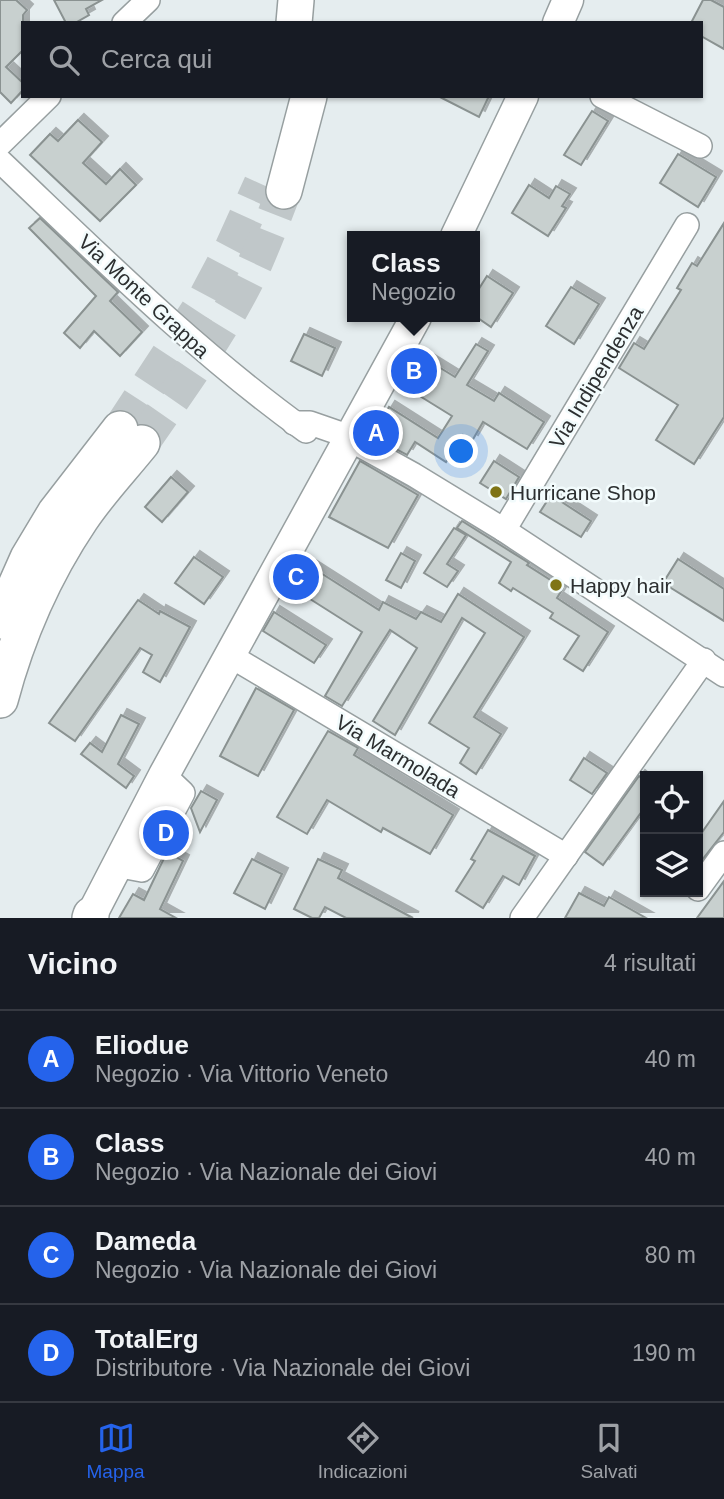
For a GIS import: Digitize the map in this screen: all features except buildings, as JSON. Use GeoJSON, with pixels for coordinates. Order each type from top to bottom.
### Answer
{"type":"FeatureCollection","features":[{"type":"Feature","properties":{"kind":"highway"},"geometry":{"type":"LineString","coordinates":[[294,21],[296,0]]}},
{"type":"Feature","properties":{"kind":"highway"},"geometry":{"type":"LineString","coordinates":[[317,21],[318,0]]}},
{"type":"Feature","properties":{"kind":"highway"},"geometry":{"type":"LineString","coordinates":[[285,98],[272,187],[308,98]]}},
{"type":"Feature","properties":{"kind":"highway"},"geometry":{"type":"LineString","coordinates":[[0,621],[28,558],[55,513],[131,436],[31,608],[7,672],[0,700]]}},
{"type":"Feature","properties":{"kind":"main road"},"geometry":{"type":"LineString","coordinates":[[559,21],[568,0]]}},
{"type":"Feature","properties":{"kind":"main road"},"geometry":{"type":"LineString","coordinates":[[458,231],[522,98]]}},
{"type":"Feature","properties":{"kind":"main road"},"geometry":{"type":"LineString","coordinates":[[90,917],[115,865],[229,655],[413,322]]}},
{"type":"Feature","properties":{"kind":"street"},"geometry":{"type":"LineString","coordinates":[[126,21],[148,0]]}},
{"type":"Feature","properties":{"kind":"street"},"geometry":{"type":"LineString","coordinates":[[0,144],[47,98]]}},
{"type":"Feature","properties":{"kind":"street"},"geometry":{"type":"LineString","coordinates":[[606,98],[700,146]]}},
{"type":"Feature","properties":{"kind":"street","name":"Via Monte Grappa"},"geometry":{"type":"LineString","coordinates":[[0,161],[153,307],[220,366],[294,423],[322,426],[349,439],[504,530],[718,668]]}},
{"type":"Feature","properties":{"kind":"street","name":"Via Indipendenza"},"geometry":{"type":"LineString","coordinates":[[504,530],[687,225]]}},
{"type":"Feature","properties":{"kind":"street","name":"Via Marmolada"},"geometry":{"type":"LineString","coordinates":[[229,655],[566,856]]}},
{"type":"Feature","properties":{"kind":"street"},"geometry":{"type":"LineString","coordinates":[[522,918],[566,856],[718,668]]}},
{"type":"Feature","properties":{"kind":"street"},"geometry":{"type":"LineString","coordinates":[[703,883],[724,853]]}},
{"type":"Feature","properties":{"kind":"tunnel"},"geometry":{"type":"LineString","coordinates":[[120,429],[204,301],[261,184]]}},
{"type":"Feature","properties":{"kind":"tunnel"},"geometry":{"type":"LineString","coordinates":[[142,443],[203,355],[231,309],[256,261],[284,191]]}},
{"type":"Feature","properties":{"kind":"place","name":"Class"},"geometry":{"type":"Point","coordinates":[414,371]}},
{"type":"Feature","properties":{"kind":"place","name":"Eliodue"},"geometry":{"type":"Point","coordinates":[376,433]}},
{"type":"Feature","properties":{"kind":"place","name":"Hurricane Shop"},"geometry":{"type":"Point","coordinates":[496,492]}},
{"type":"Feature","properties":{"kind":"place","name":"Dameda"},"geometry":{"type":"Point","coordinates":[296,577]}},
{"type":"Feature","properties":{"kind":"place","name":"Happy hair"},"geometry":{"type":"Point","coordinates":[556,585]}},
{"type":"Feature","properties":{"kind":"place","name":"TotalErg"},"geometry":{"type":"Point","coordinates":[166,833]}}]}
